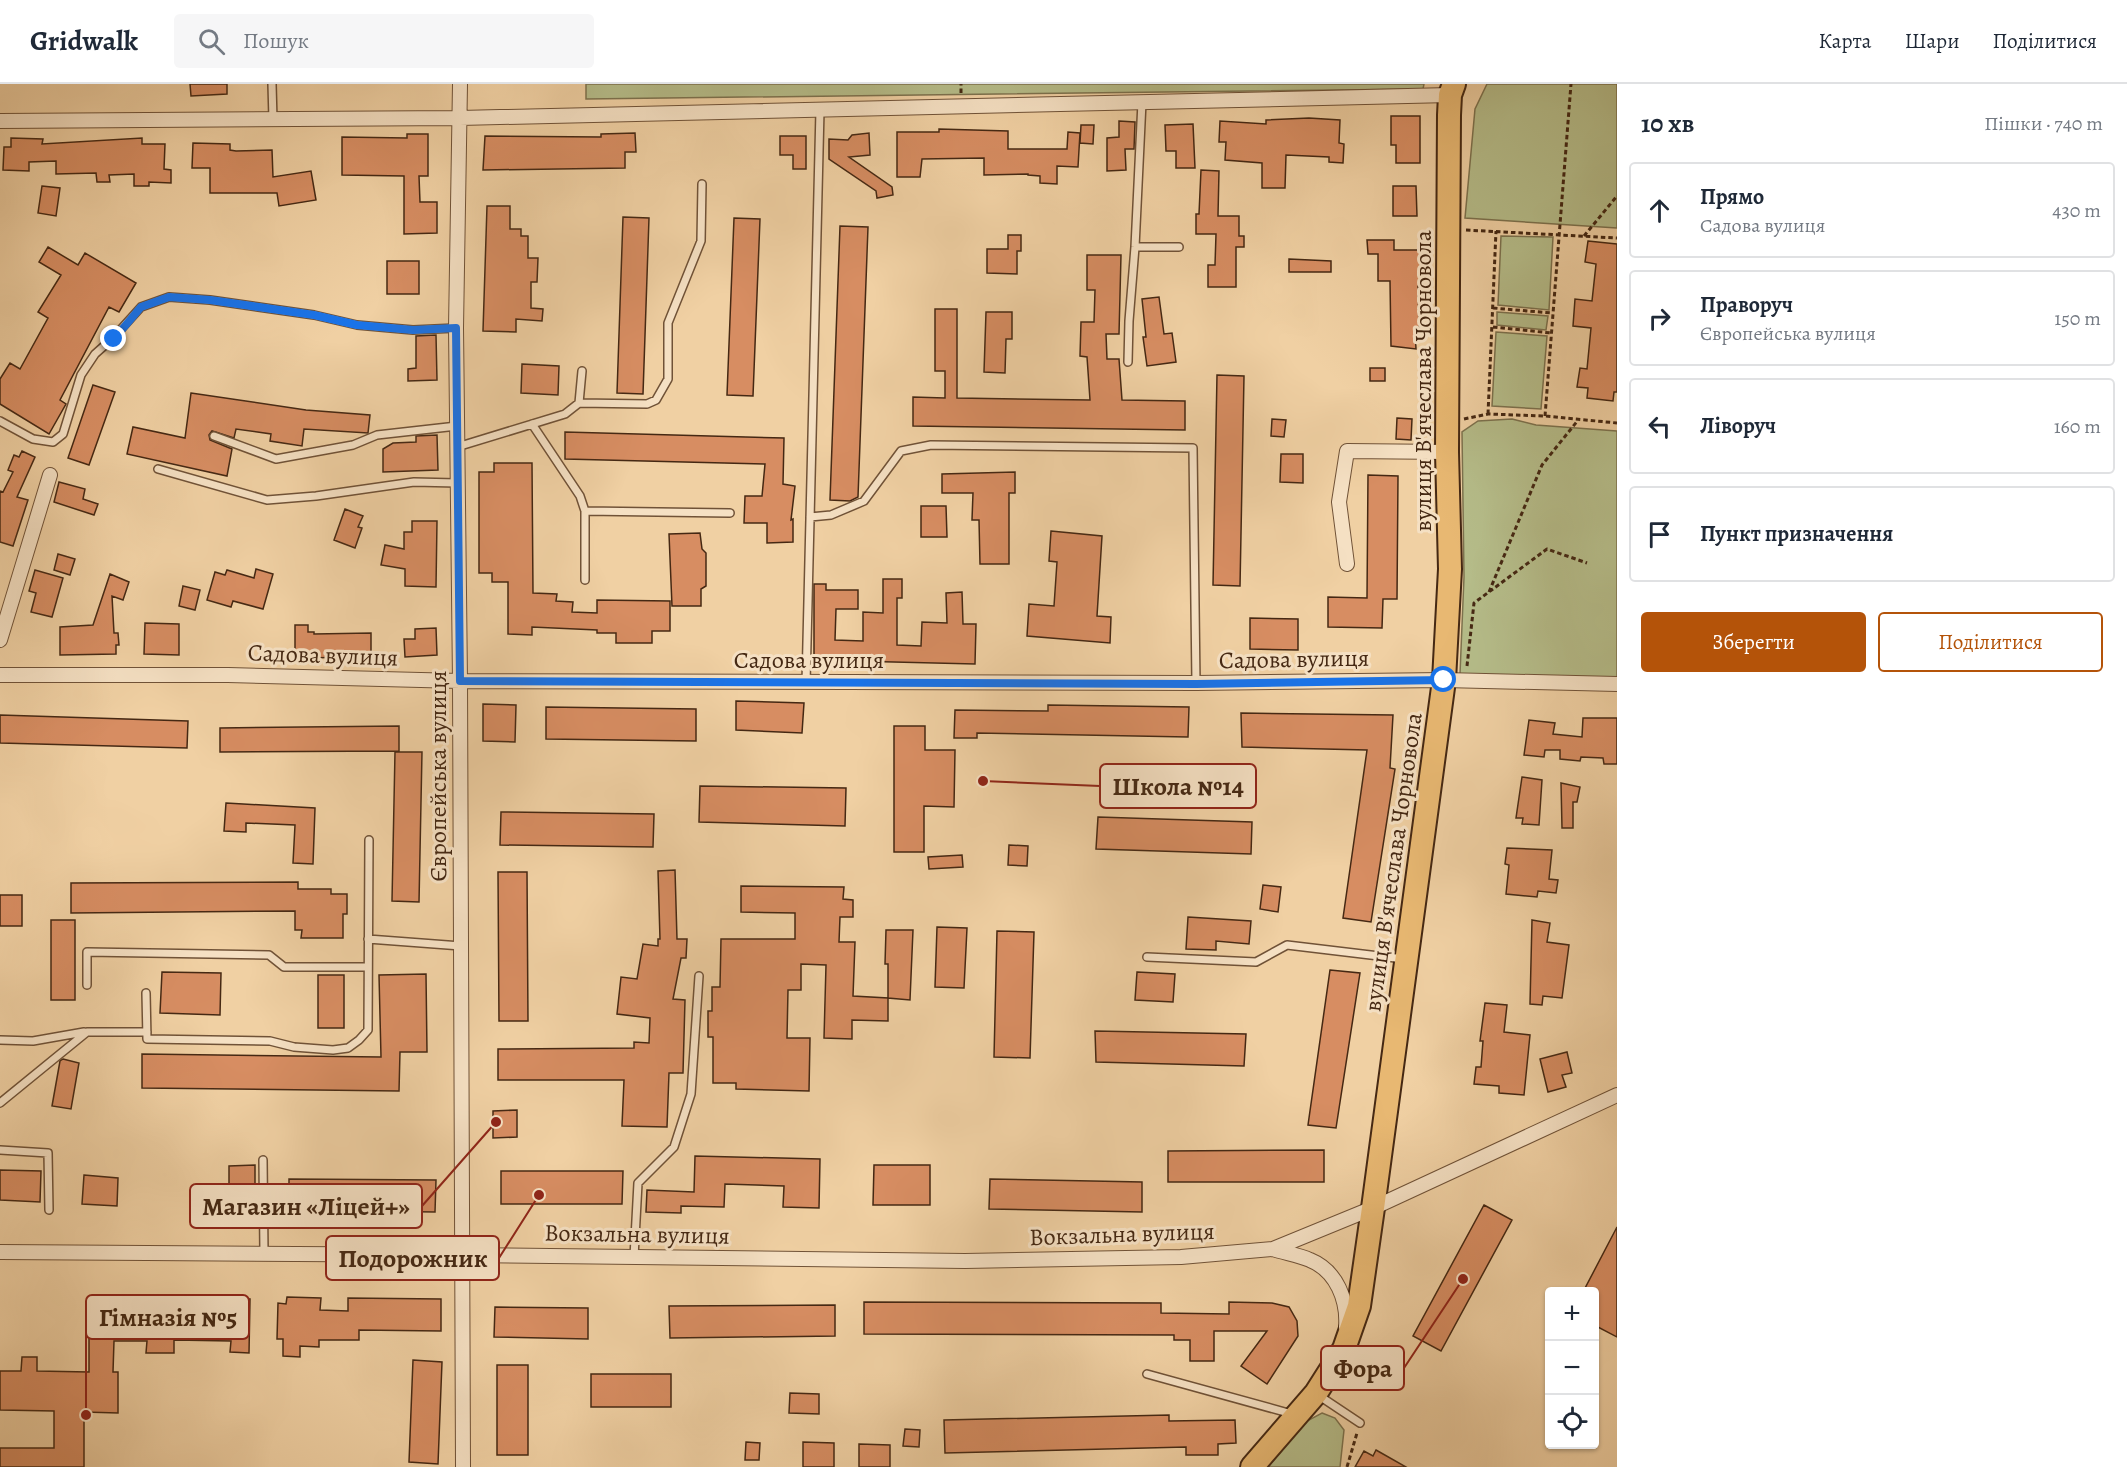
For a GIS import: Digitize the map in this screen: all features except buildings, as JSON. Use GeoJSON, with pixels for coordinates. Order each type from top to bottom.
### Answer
{"type":"FeatureCollection","features":[{"type":"Feature","properties":{"kind":"main road","name":"вулиця В'ячеслава Чорновола"},"geometry":{"type":"LineString","coordinates":[[1252,1467],[1316,1393],[1344,1350],[1359,1306],[1407,960],[1455,680],[1447,452],[1452,89]]}},
{"type":"Feature","properties":{"kind":"street","name":"Європейська вулиця"},"geometry":{"type":"LineString","coordinates":[[460,84],[456,328],[460,681],[463,1467]]}},
{"type":"Feature","properties":{"kind":"street"},"geometry":{"type":"LineString","coordinates":[[0,122],[460,118],[820,110],[1142,102],[1452,89]]}},
{"type":"Feature","properties":{"kind":"street"},"geometry":{"type":"LineString","coordinates":[[1347,564],[1339,502],[1347,451],[1447,452]]}},
{"type":"Feature","properties":{"kind":"street"},"geometry":{"type":"LineString","coordinates":[[0,640],[50,475]]}},
{"type":"Feature","properties":{"kind":"street","name":"Садова вулиця"},"geometry":{"type":"LineString","coordinates":[[0,675],[228,675],[460,681],[806,683],[1196,684],[1455,680],[1617,684]]}},
{"type":"Feature","properties":{"kind":"street","name":"Вокзальна вулиця"},"geometry":{"type":"LineString","coordinates":[[0,1252],[965,1261],[1181,1257],[1273,1249],[1373,1208],[1617,1095]]}},
{"type":"Feature","properties":{"kind":"street","name":"Вокзальна вулиця"},"geometry":{"type":"LineString","coordinates":[[1273,1249],[1311,1260],[1330,1273],[1342,1294],[1347,1314],[1344,1350]]}},
{"type":"Feature","properties":{"kind":"lane"},"geometry":{"type":"LineString","coordinates":[[272,84],[273,120]]}},
{"type":"Feature","properties":{"kind":"lane"},"geometry":{"type":"LineString","coordinates":[[1128,362],[1128,321],[1135,247],[1142,102]]}},
{"type":"Feature","properties":{"kind":"lane"},"geometry":{"type":"LineString","coordinates":[[806,683],[820,110]]}},
{"type":"Feature","properties":{"kind":"lane"},"geometry":{"type":"LineString","coordinates":[[457,447],[565,414],[579,403],[647,404],[657,400],[668,379],[668,323],[700,241],[702,184]]}},
{"type":"Feature","properties":{"kind":"lane"},"geometry":{"type":"LineString","coordinates":[[1135,247],[1179,248]]}},
{"type":"Feature","properties":{"kind":"lane"},"geometry":{"type":"LineString","coordinates":[[0,422],[33,439],[53,442],[63,434],[81,375],[95,354],[114,339],[141,307],[169,297],[210,300],[314,315],[357,325],[413,330],[456,328]]}},
{"type":"Feature","properties":{"kind":"lane"},"geometry":{"type":"LineString","coordinates":[[579,403],[582,371]]}},
{"type":"Feature","properties":{"kind":"lane"},"geometry":{"type":"LineString","coordinates":[[532,424],[580,496],[585,511],[585,580]]}},
{"type":"Feature","properties":{"kind":"lane"},"geometry":{"type":"LineString","coordinates":[[214,436],[276,459],[353,445],[377,435],[457,426]]}},
{"type":"Feature","properties":{"kind":"lane"},"geometry":{"type":"LineString","coordinates":[[810,517],[831,515],[864,501],[901,451],[931,445],[1193,448],[1196,684]]}},
{"type":"Feature","properties":{"kind":"lane"},"geometry":{"type":"LineString","coordinates":[[158,469],[267,500],[316,496],[414,482],[457,483]]}},
{"type":"Feature","properties":{"kind":"lane"},"geometry":{"type":"LineString","coordinates":[[585,511],[730,513]]}},
{"type":"Feature","properties":{"kind":"lane"},"geometry":{"type":"LineString","coordinates":[[146,993],[147,1039],[270,1041],[294,1047],[333,1050],[348,1048],[368,1030],[369,840]]}},
{"type":"Feature","properties":{"kind":"lane"},"geometry":{"type":"LineString","coordinates":[[368,939],[461,946]]}},
{"type":"Feature","properties":{"kind":"lane"},"geometry":{"type":"LineString","coordinates":[[1147,957],[1256,962],[1287,945],[1407,960]]}},
{"type":"Feature","properties":{"kind":"lane"},"geometry":{"type":"LineString","coordinates":[[87,985],[87,952],[269,955],[284,967],[368,967]]}},
{"type":"Feature","properties":{"kind":"lane"},"geometry":{"type":"LineString","coordinates":[[634,1257],[638,1183],[674,1147],[692,1094],[699,976]]}},
{"type":"Feature","properties":{"kind":"lane"},"geometry":{"type":"LineString","coordinates":[[0,1040],[33,1041],[87,1032],[147,1032]]}},
{"type":"Feature","properties":{"kind":"lane"},"geometry":{"type":"LineString","coordinates":[[0,1103],[87,1032]]}},
{"type":"Feature","properties":{"kind":"lane"},"geometry":{"type":"LineString","coordinates":[[0,1150],[48,1153],[49,1210]]}},
{"type":"Feature","properties":{"kind":"lane"},"geometry":{"type":"LineString","coordinates":[[263,1160],[264,1253]]}},
{"type":"Feature","properties":{"kind":"lane"},"geometry":{"type":"LineString","coordinates":[[1147,1374],[1297,1415]]}},
{"type":"Feature","properties":{"kind":"lane"},"geometry":{"type":"LineString","coordinates":[[1316,1393],[1360,1423]]}},
{"type":"Feature","properties":{"kind":"path"},"geometry":{"type":"LineString","coordinates":[[1545,416],[1571,84]]}},
{"type":"Feature","properties":{"kind":"path"},"geometry":{"type":"LineString","coordinates":[[1584,236],[1617,196]]}},
{"type":"Feature","properties":{"kind":"path"},"geometry":{"type":"LineString","coordinates":[[1450,229],[1617,238]]}},
{"type":"Feature","properties":{"kind":"path"},"geometry":{"type":"LineString","coordinates":[[1488,414],[1496,231]]}},
{"type":"Feature","properties":{"kind":"path"},"geometry":{"type":"LineString","coordinates":[[1493,308],[1552,313]]}},
{"type":"Feature","properties":{"kind":"path"},"geometry":{"type":"LineString","coordinates":[[1492,327],[1551,333]]}},
{"type":"Feature","properties":{"kind":"path"},"geometry":{"type":"LineString","coordinates":[[1447,420],[1467,419],[1488,414],[1545,416],[1617,423]]}},
{"type":"Feature","properties":{"kind":"path"},"geometry":{"type":"LineString","coordinates":[[1488,592],[1542,465],[1579,419]]}},
{"type":"Feature","properties":{"kind":"path"},"geometry":{"type":"LineString","coordinates":[[1455,680],[1474,603],[1547,549],[1587,563]]}},
{"type":"Feature","properties":{"kind":"path"},"geometry":{"type":"LineString","coordinates":[[1347,1467],[1360,1423]]}},
{"type":"Feature","properties":{"kind":"green space"},"geometry":{"type":"Polygon","coordinates":[[[586,84],[1424,84],[1423,89],[586,99],[586,84]]]}},
{"type":"Feature","properties":{"kind":"green space"},"geometry":{"type":"Polygon","coordinates":[[[1487,84],[1617,84],[1617,228],[1465,218],[1475,109],[1487,84]]]}},
{"type":"Feature","properties":{"kind":"green space"},"geometry":{"type":"Polygon","coordinates":[[[1501,236],[1553,237],[1549,310],[1498,305],[1501,236]]]}},
{"type":"Feature","properties":{"kind":"green space"},"geometry":{"type":"Polygon","coordinates":[[[1497,312],[1548,316],[1546,330],[1497,325],[1497,312]]]}},
{"type":"Feature","properties":{"kind":"green space"},"geometry":{"type":"Polygon","coordinates":[[[1496,332],[1547,336],[1541,409],[1492,406],[1496,332]]]}},
{"type":"Feature","properties":{"kind":"green space"},"geometry":{"type":"Polygon","coordinates":[[[1512,419],[1536,425],[1617,431],[1617,679],[1460,674],[1464,577],[1462,432],[1478,421],[1512,419]]]}},
{"type":"Feature","properties":{"kind":"green space"},"geometry":{"type":"Polygon","coordinates":[[[1322,1413],[1335,1418],[1344,1430],[1340,1467],[1268,1467],[1305,1422],[1322,1413]]]}},
{"type":"Feature","properties":{"kind":"place","name":"Школа №14"},"geometry":{"type":"Point","coordinates":[983,781]}},
{"type":"Feature","properties":{"kind":"place","name":"Магазин «Ліцей+»"},"geometry":{"type":"Point","coordinates":[496,1122]}},
{"type":"Feature","properties":{"kind":"place","name":"Подорожник"},"geometry":{"type":"Point","coordinates":[539,1195]}},
{"type":"Feature","properties":{"kind":"place","name":"Фора"},"geometry":{"type":"Point","coordinates":[1463,1279]}},
{"type":"Feature","properties":{"kind":"place","name":"Гімназія №5"},"geometry":{"type":"Point","coordinates":[86,1415]}},
{"type":"Feature","properties":{"kind":"route"},"geometry":{"type":"LineString","coordinates":[[114,339],[141,307],[169,297],[210,300],[314,315],[357,325],[413,330],[456,328],[460,681],[1196,684],[1444,680]]}}]}
